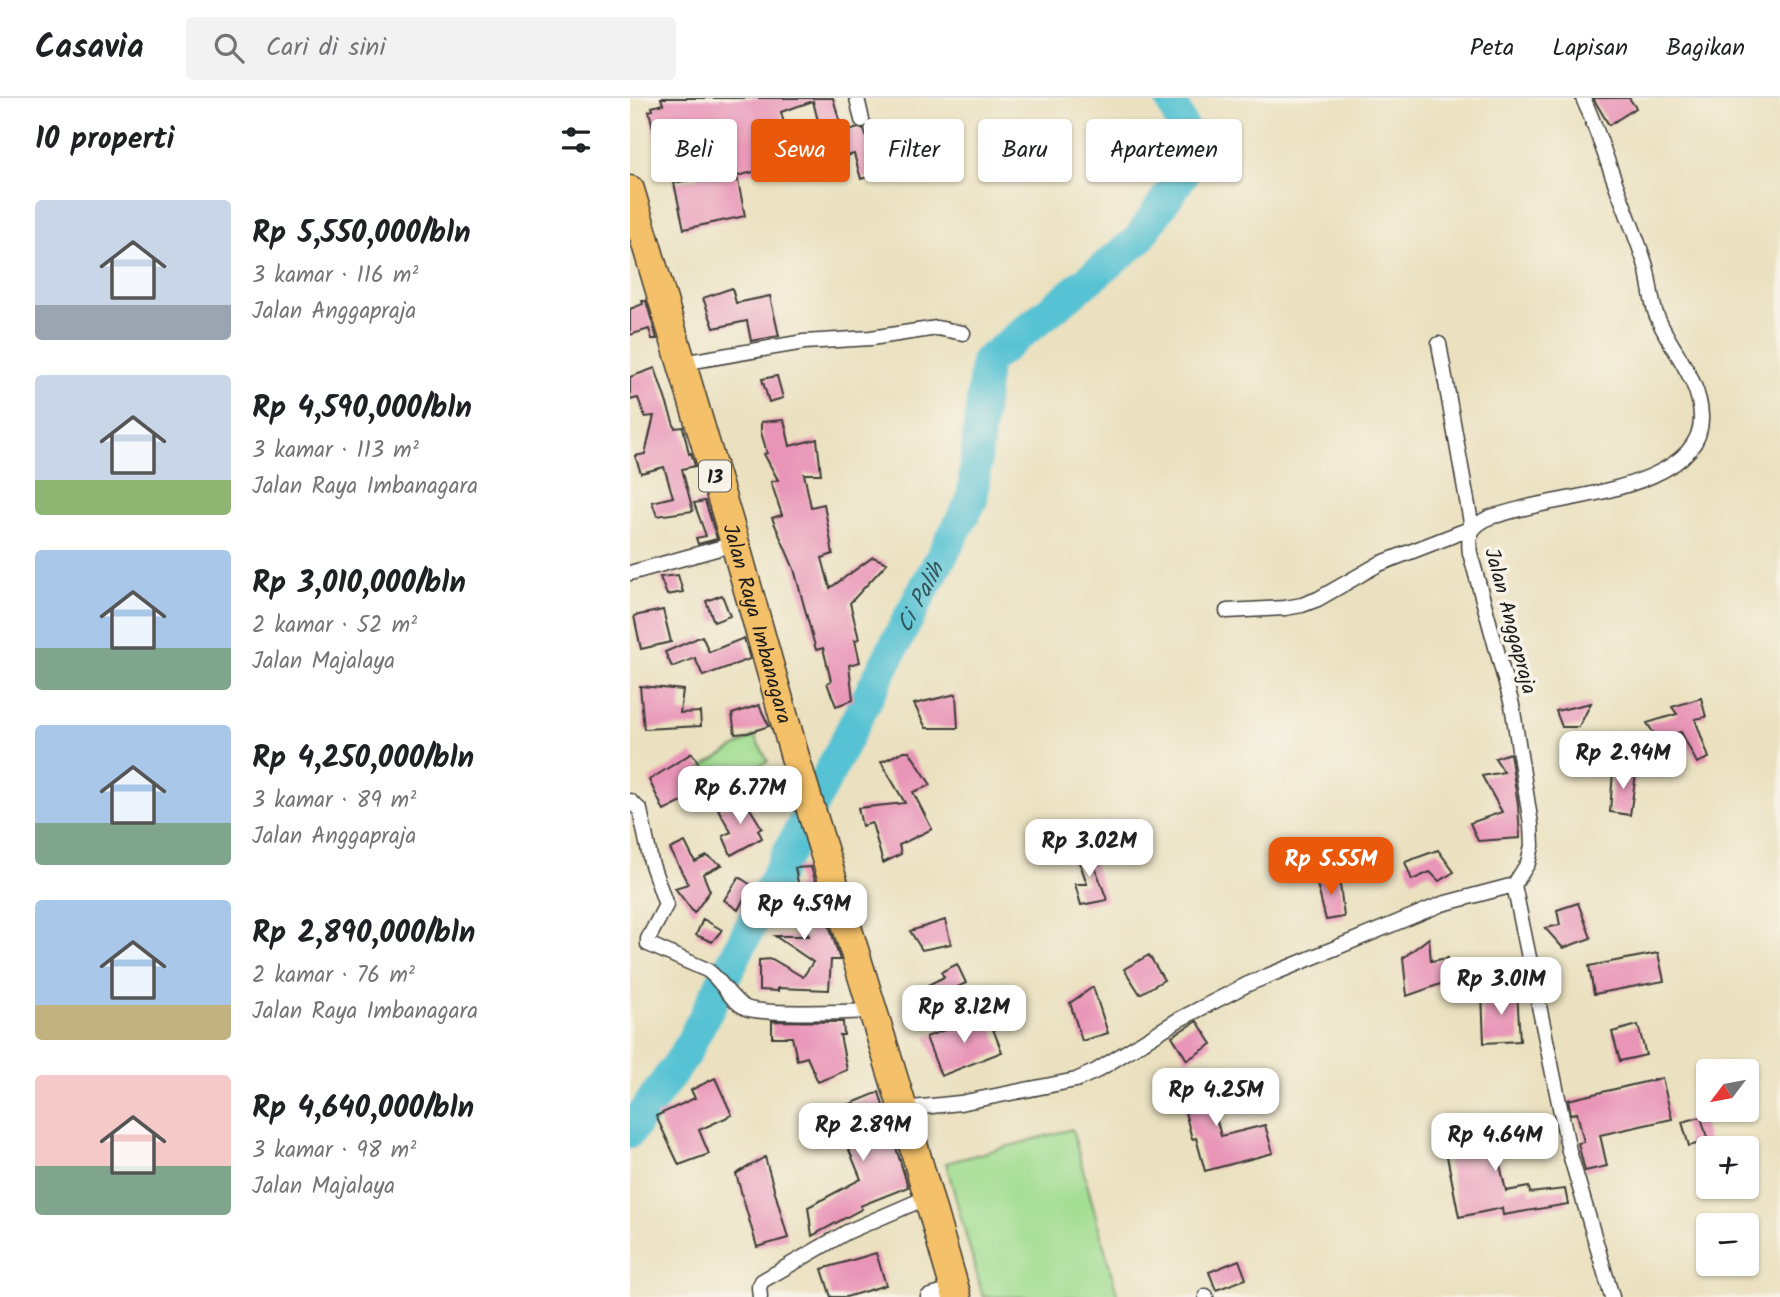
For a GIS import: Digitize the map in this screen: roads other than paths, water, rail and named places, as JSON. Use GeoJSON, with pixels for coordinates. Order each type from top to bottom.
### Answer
{"type":"FeatureCollection","features":[{"type":"Feature","properties":{"kind":"highway","name":"Jalan Raya Imbanagara"},"geometry":{"type":"LineString","coordinates":[[630,190],[797,764],[956,1293]]}},
{"type":"Feature","properties":{"kind":"street"},"geometry":{"type":"LineString","coordinates":[[857,98],[862,120]]}},
{"type":"Feature","properties":{"kind":"street","name":"Jalan Anggapraja"},"geometry":{"type":"LineString","coordinates":[[1514,885],[1528,863],[1532,846],[1531,824],[1513,705],[1470,553],[1469,535],[1472,528],[1490,517],[1631,484],[1654,475],[1674,464],[1689,450],[1700,432],[1702,414],[1691,379],[1655,313],[1641,253],[1609,161],[1583,98]]}},
{"type":"Feature","properties":{"kind":"street"},"geometry":{"type":"LineString","coordinates":[[682,363],[804,342],[871,338],[937,328],[963,333]]}},
{"type":"Feature","properties":{"kind":"street"},"geometry":{"type":"LineString","coordinates":[[1227,611],[1302,605],[1318,599],[1379,564],[1472,528],[1439,344]]}},
{"type":"Feature","properties":{"kind":"street"},"geometry":{"type":"LineString","coordinates":[[630,573],[734,544]]}},
{"type":"Feature","properties":{"kind":"street"},"geometry":{"type":"LineString","coordinates":[[630,801],[640,810],[651,862],[666,905],[648,944],[716,976],[730,995],[747,1008],[873,1011]]}},
{"type":"Feature","properties":{"kind":"street"},"geometry":{"type":"LineString","coordinates":[[903,1110],[960,1103],[1076,1080],[1096,1071],[1178,1020],[1248,984],[1442,904],[1514,885],[1569,1151],[1612,1297]]}},
{"type":"Feature","properties":{"kind":"street"},"geometry":{"type":"LineString","coordinates":[[760,1297],[759,1287],[762,1281],[812,1251],[846,1232],[928,1197]]}},
{"type":"Feature","properties":{"kind":"street"},"geometry":{"type":"LineString","coordinates":[[928,1297],[956,1293]]}},
{"type":"Feature","properties":{"kind":"waterway","name":"Ci Palih"},"geometry":{"type":"LineString","coordinates":[[630,1132],[685,1054],[912,611],[972,500],[986,362],[1138,240],[1195,156],[1170,98]]}}]}
